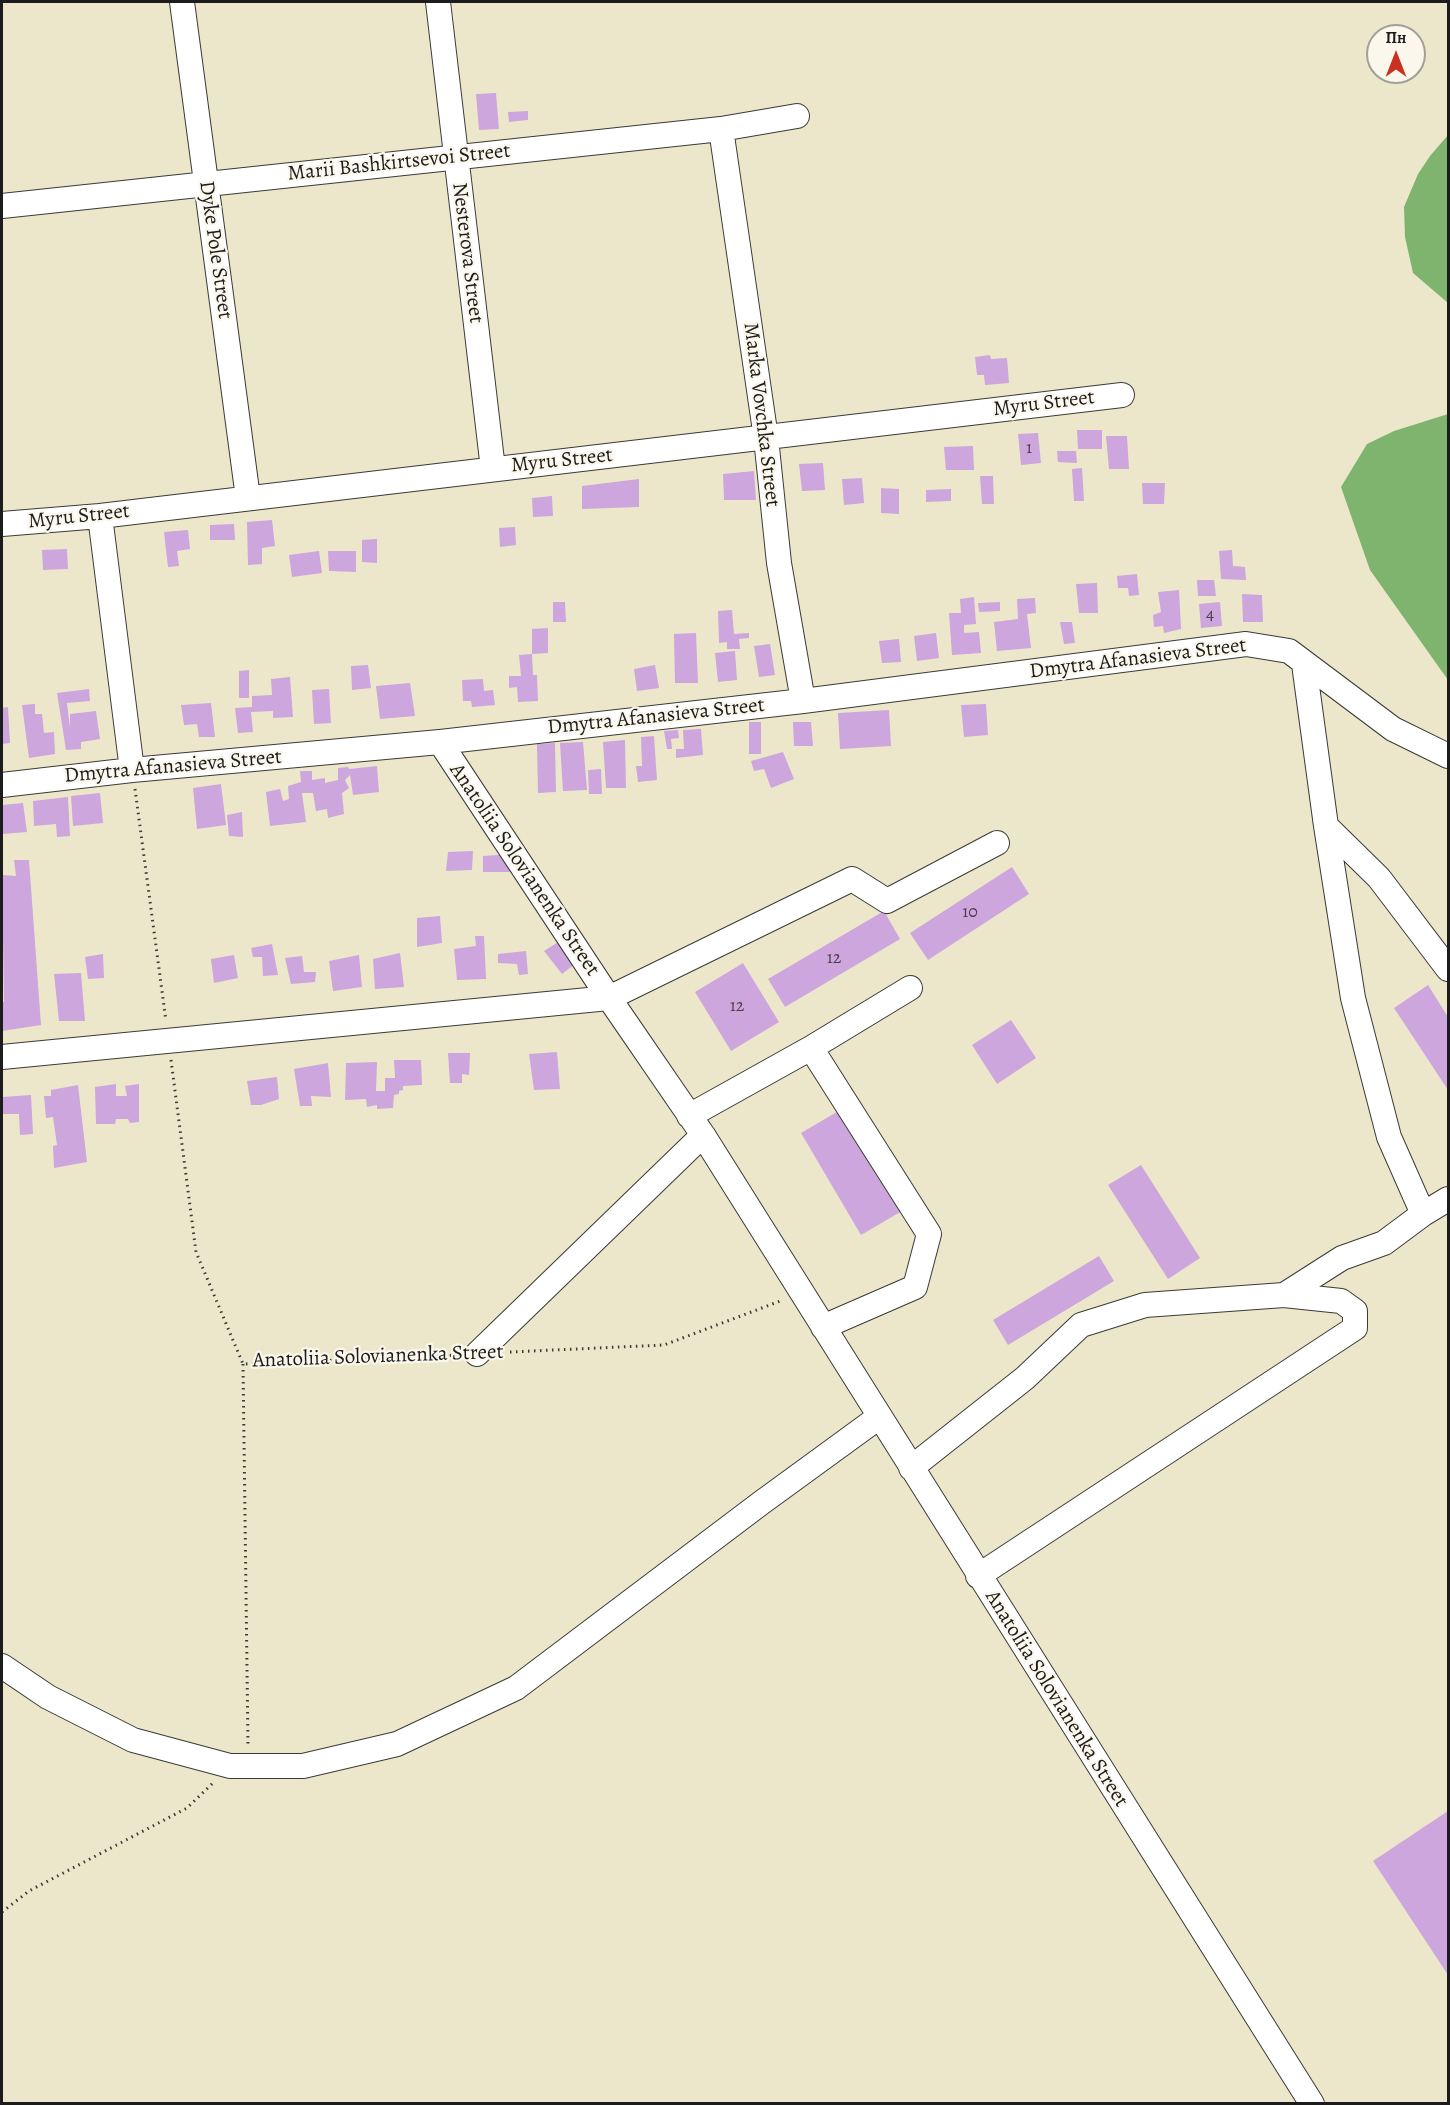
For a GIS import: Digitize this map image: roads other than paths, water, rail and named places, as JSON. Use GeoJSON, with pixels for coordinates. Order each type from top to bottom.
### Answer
{"type":"FeatureCollection","features":[{"type":"Feature","properties":{"kind":"street","name":"Dyke Pole Street"},"geometry":{"type":"LineString","coordinates":[[183,2],[249,498]]}},
{"type":"Feature","properties":{"kind":"street","name":"Nesterova Street"},"geometry":{"type":"LineString","coordinates":[[438,2],[494,469]]}},
{"type":"Feature","properties":{"kind":"street","name":"Marii Bashkirtsevoi Street"},"geometry":{"type":"LineString","coordinates":[[2,206],[721,129],[796,116]]}},
{"type":"Feature","properties":{"kind":"street","name":"Marka Vovchka Street"},"geometry":{"type":"LineString","coordinates":[[721,129],[766,438],[779,563],[803,701]]}},
{"type":"Feature","properties":{"kind":"street","name":"Myru Street"},"geometry":{"type":"LineString","coordinates":[[2,524],[100,516],[1122,395]]}},
{"type":"Feature","properties":{"kind":"street"},"geometry":{"type":"LineString","coordinates":[[100,516],[132,770]]}},
{"type":"Feature","properties":{"kind":"street","name":"Dmytra Afanasieva Street"},"geometry":{"type":"LineString","coordinates":[[2,784],[440,742],[803,701],[1246,644],[1289,651],[1393,729],[1449,756]]}},
{"type":"Feature","properties":{"kind":"street"},"geometry":{"type":"LineString","coordinates":[[1304,664],[1326,826],[1356,1008],[1389,1137],[1423,1214]]}},
{"type":"Feature","properties":{"kind":"street","name":"Anatoliia Solovianenka Street"},"geometry":{"type":"LineString","coordinates":[[440,742],[696,1125],[1312,2103]]}},
{"type":"Feature","properties":{"kind":"street"},"geometry":{"type":"LineString","coordinates":[[1326,826],[1379,878],[1449,969]]}},
{"type":"Feature","properties":{"kind":"street"},"geometry":{"type":"LineString","coordinates":[[609,998],[852,879],[887,901],[997,843]]}},
{"type":"Feature","properties":{"kind":"street"},"geometry":{"type":"LineString","coordinates":[[477,1354],[696,1125],[811,1047],[910,988]]}},
{"type":"Feature","properties":{"kind":"street","name":"Anatoliia Solovianenka Street"},"geometry":{"type":"LineString","coordinates":[[2,1057],[609,998]]}},
{"type":"Feature","properties":{"kind":"street"},"geometry":{"type":"LineString","coordinates":[[811,1047],[929,1234],[915,1287],[823,1327]]}},
{"type":"Feature","properties":{"kind":"street"},"geometry":{"type":"LineString","coordinates":[[1284,1294],[1342,1258],[1384,1243],[1423,1214],[1449,1199]]}},
{"type":"Feature","properties":{"kind":"street"},"geometry":{"type":"LineString","coordinates":[[911,1468],[1025,1378],[1081,1325],[1145,1305],[1284,1294],[1341,1301],[1355,1311],[1355,1328],[978,1576]]}},
{"type":"Feature","properties":{"kind":"street"},"geometry":{"type":"LineString","coordinates":[[2,1666],[48,1697],[133,1740],[239,1767],[303,1766],[397,1744],[516,1688],[879,1417]]}}]}
